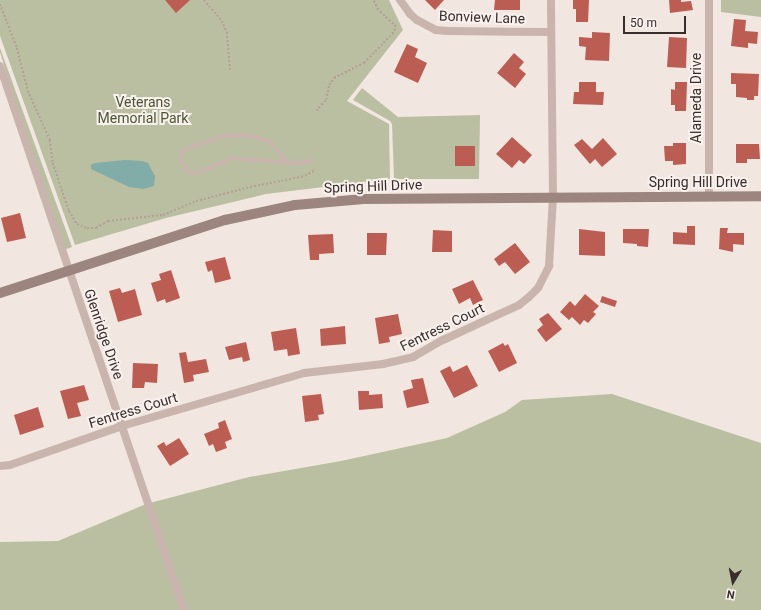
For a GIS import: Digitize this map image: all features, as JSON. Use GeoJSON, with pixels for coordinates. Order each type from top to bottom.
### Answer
{"type":"FeatureCollection","features":[{"type":"Feature","properties":{"kind":"main road","name":"Spring Hill Drive"},"geometry":{"type":"LineString","coordinates":[[0,293],[225,220],[295,205],[364,199],[761,196]]}},
{"type":"Feature","properties":{"kind":"street","name":"Bonview Lane"},"geometry":{"type":"LineString","coordinates":[[400,0],[410,14],[417,20],[436,30],[447,32],[551,32]]}},
{"type":"Feature","properties":{"kind":"street","name":"Fentress Court"},"geometry":{"type":"LineString","coordinates":[[0,466],[10,465],[122,426],[304,373],[383,364],[406,359],[519,305],[538,288],[549,266],[553,197],[551,0]]}},
{"type":"Feature","properties":{"kind":"street","name":"Alameda Drive"},"geometry":{"type":"LineString","coordinates":[[709,0],[709,196]]}},
{"type":"Feature","properties":{"kind":"street","name":"Glenridge Drive"},"geometry":{"type":"LineString","coordinates":[[0,66],[184,610]]}},
{"type":"Feature","properties":{"kind":"lane"},"geometry":{"type":"LineString","coordinates":[[288,162],[270,142],[249,135],[224,136],[187,148],[181,153],[181,160],[186,170],[191,173],[197,173],[232,158],[288,162],[312,160]]}},
{"type":"Feature","properties":{"kind":"path"},"geometry":{"type":"LineString","coordinates":[[204,0],[222,21],[227,32],[230,70]]}},
{"type":"Feature","properties":{"kind":"path"},"geometry":{"type":"LineString","coordinates":[[316,111],[326,100],[329,85],[334,78],[364,63],[396,28],[378,10],[373,0]]}},
{"type":"Feature","properties":{"kind":"path"},"geometry":{"type":"LineString","coordinates":[[0,4],[17,48],[28,91],[50,140],[53,163],[69,211],[77,224],[87,228],[96,228],[108,221],[163,215],[210,196],[305,176],[315,170]]}},
{"type":"Feature","properties":{"kind":"green space","name":"Veterans Memorial Park"},"geometry":{"type":"Polygon","coordinates":[[[0,0],[389,0],[403,30],[347,101],[389,124],[390,179],[266,194],[166,218],[75,245],[0,36],[0,0]]]}},
{"type":"Feature","properties":{"kind":"green space"},"geometry":{"type":"Polygon","coordinates":[[[721,0],[761,0],[761,17],[721,12],[721,0]]]}},
{"type":"Feature","properties":{"kind":"green space"},"geometry":{"type":"Polygon","coordinates":[[[0,48],[72,247],[61,251],[0,52],[0,48]]]}},
{"type":"Feature","properties":{"kind":"green space"},"geometry":{"type":"Polygon","coordinates":[[[362,88],[398,117],[480,115],[479,179],[394,179],[392,124],[390,121],[353,100],[362,88]]]}},
{"type":"Feature","properties":{"kind":"green space"},"geometry":{"type":"Polygon","coordinates":[[[612,394],[761,443],[761,610],[0,610],[0,542],[58,541],[146,504],[249,477],[341,461],[447,438],[505,412],[522,400],[612,394]]]}},
{"type":"Feature","properties":{"kind":"water"},"geometry":{"type":"Polygon","coordinates":[[[125,160],[142,161],[148,163],[155,176],[154,186],[143,189],[129,187],[91,169],[91,165],[95,163],[125,160]]]}},
{"type":"Feature","properties":{"kind":"building"},"geometry":{"type":"Polygon","coordinates":[[[165,0],[190,0],[176,13],[165,0]]]}},
{"type":"Feature","properties":{"kind":"building"},"geometry":{"type":"Polygon","coordinates":[[[425,0],[444,0],[435,10],[425,0]]]}},
{"type":"Feature","properties":{"kind":"building"},"geometry":{"type":"Polygon","coordinates":[[[495,0],[520,0],[520,10],[494,10],[495,0]]]}},
{"type":"Feature","properties":{"kind":"building"},"geometry":{"type":"Polygon","coordinates":[[[573,0],[589,0],[588,22],[576,22],[576,9],[573,9],[573,0]]]}},
{"type":"Feature","properties":{"kind":"building"},"geometry":{"type":"Polygon","coordinates":[[[669,0],[681,0],[681,2],[691,1],[693,10],[670,13],[669,0]]]}},
{"type":"Feature","properties":{"kind":"building"},"geometry":{"type":"Polygon","coordinates":[[[734,19],[746,20],[745,31],[758,32],[757,44],[748,43],[748,48],[731,46],[734,19]]]}},
{"type":"Feature","properties":{"kind":"building"},"geometry":{"type":"Polygon","coordinates":[[[592,32],[610,33],[609,61],[585,60],[586,47],[579,46],[579,37],[592,38],[592,32]]]}},
{"type":"Feature","properties":{"kind":"building"},"geometry":{"type":"Polygon","coordinates":[[[669,37],[687,38],[686,68],[667,67],[669,37]]]}},
{"type":"Feature","properties":{"kind":"building"},"geometry":{"type":"Polygon","coordinates":[[[407,44],[418,49],[415,57],[427,63],[418,83],[394,72],[407,44]]]}},
{"type":"Feature","properties":{"kind":"building"},"geometry":{"type":"Polygon","coordinates":[[[514,53],[524,62],[519,68],[526,74],[515,88],[497,73],[514,53]]]}},
{"type":"Feature","properties":{"kind":"building"},"geometry":{"type":"Polygon","coordinates":[[[731,73],[759,74],[758,96],[754,96],[754,100],[736,97],[736,84],[731,84],[731,73]]]}},
{"type":"Feature","properties":{"kind":"building"},"geometry":{"type":"Polygon","coordinates":[[[579,82],[596,82],[596,92],[604,92],[603,105],[573,104],[574,92],[579,92],[579,82]]]}},
{"type":"Feature","properties":{"kind":"building"},"geometry":{"type":"Polygon","coordinates":[[[675,82],[687,82],[686,111],[675,111],[675,105],[671,105],[671,89],[675,90],[675,82]]]}},
{"type":"Feature","properties":{"kind":"building"},"geometry":{"type":"Polygon","coordinates":[[[512,137],[532,155],[524,164],[519,160],[512,168],[496,154],[512,137]]]}},
{"type":"Feature","properties":{"kind":"building"},"geometry":{"type":"Polygon","coordinates":[[[603,138],[617,154],[602,167],[595,159],[590,164],[574,145],[582,139],[592,149],[603,138]]]}},
{"type":"Feature","properties":{"kind":"building"},"geometry":{"type":"Polygon","coordinates":[[[673,143],[686,143],[686,164],[673,165],[673,161],[665,161],[664,146],[673,146],[673,143]]]}},
{"type":"Feature","properties":{"kind":"building"},"geometry":{"type":"Polygon","coordinates":[[[736,144],[759,144],[760,159],[747,159],[747,163],[736,163],[736,144]]]}},
{"type":"Feature","properties":{"kind":"building"},"geometry":{"type":"Polygon","coordinates":[[[455,146],[475,146],[475,166],[455,166],[455,146]]]}},
{"type":"Feature","properties":{"kind":"building"},"geometry":{"type":"Polygon","coordinates":[[[20,213],[26,238],[7,242],[1,218],[20,213]]]}},
{"type":"Feature","properties":{"kind":"building"},"geometry":{"type":"Polygon","coordinates":[[[687,226],[695,226],[695,245],[673,244],[673,232],[687,233],[687,226]]]}},
{"type":"Feature","properties":{"kind":"building"},"geometry":{"type":"Polygon","coordinates":[[[720,228],[728,228],[727,233],[744,233],[744,245],[733,244],[733,252],[719,249],[720,228]]]}},
{"type":"Feature","properties":{"kind":"building"},"geometry":{"type":"Polygon","coordinates":[[[579,229],[605,232],[605,256],[579,255],[579,229]]]}},
{"type":"Feature","properties":{"kind":"building"},"geometry":{"type":"Polygon","coordinates":[[[623,229],[649,229],[648,247],[637,246],[637,244],[623,243],[623,229]]]}},
{"type":"Feature","properties":{"kind":"building"},"geometry":{"type":"Polygon","coordinates":[[[433,230],[452,231],[452,252],[432,252],[433,230]]]}},
{"type":"Feature","properties":{"kind":"building"},"geometry":{"type":"Polygon","coordinates":[[[367,233],[387,233],[386,255],[367,255],[367,233]]]}},
{"type":"Feature","properties":{"kind":"building"},"geometry":{"type":"Polygon","coordinates":[[[333,234],[334,253],[319,254],[319,260],[310,260],[308,235],[333,234]]]}},
{"type":"Feature","properties":{"kind":"building"},"geometry":{"type":"Polygon","coordinates":[[[515,243],[530,262],[515,274],[505,262],[499,266],[494,259],[515,243]]]}},
{"type":"Feature","properties":{"kind":"building"},"geometry":{"type":"Polygon","coordinates":[[[225,257],[231,279],[215,283],[212,270],[208,272],[205,262],[225,257]]]}},
{"type":"Feature","properties":{"kind":"building"},"geometry":{"type":"Polygon","coordinates":[[[171,270],[180,298],[166,303],[165,299],[157,302],[151,283],[161,280],[159,274],[171,270]]]}},
{"type":"Feature","properties":{"kind":"building"},"geometry":{"type":"Polygon","coordinates":[[[473,280],[483,300],[473,305],[470,298],[459,304],[452,289],[473,280]]]}},
{"type":"Feature","properties":{"kind":"building"},"geometry":{"type":"Polygon","coordinates":[[[120,288],[122,293],[135,289],[142,315],[118,322],[109,291],[120,288]]]}},
{"type":"Feature","properties":{"kind":"building"},"geometry":{"type":"Polygon","coordinates":[[[585,294],[599,306],[593,312],[596,314],[588,323],[584,320],[580,325],[572,317],[569,320],[560,312],[570,301],[575,306],[585,294]]]}},
{"type":"Feature","properties":{"kind":"building"},"geometry":{"type":"Polygon","coordinates":[[[602,296],[617,301],[615,307],[600,302],[602,296]]]}},
{"type":"Feature","properties":{"kind":"building"},"geometry":{"type":"Polygon","coordinates":[[[548,313],[562,329],[546,342],[537,330],[543,325],[539,319],[548,313]]]}},
{"type":"Feature","properties":{"kind":"building"},"geometry":{"type":"Polygon","coordinates":[[[398,314],[402,334],[389,337],[390,342],[379,344],[375,318],[398,314]]]}},
{"type":"Feature","properties":{"kind":"building"},"geometry":{"type":"Polygon","coordinates":[[[345,326],[346,344],[321,346],[320,329],[345,326]]]}},
{"type":"Feature","properties":{"kind":"building"},"geometry":{"type":"Polygon","coordinates":[[[296,328],[300,354],[288,356],[287,349],[274,351],[271,332],[296,328]]]}},
{"type":"Feature","properties":{"kind":"building"},"geometry":{"type":"Polygon","coordinates":[[[246,342],[250,360],[243,362],[242,357],[229,360],[225,347],[246,342]]]}},
{"type":"Feature","properties":{"kind":"building"},"geometry":{"type":"Polygon","coordinates":[[[503,343],[505,346],[508,344],[517,363],[499,372],[488,351],[503,343]]]}},
{"type":"Feature","properties":{"kind":"building"},"geometry":{"type":"Polygon","coordinates":[[[186,352],[188,362],[206,359],[209,372],[193,375],[194,381],[184,383],[179,353],[186,352]]]}},
{"type":"Feature","properties":{"kind":"building"},"geometry":{"type":"Polygon","coordinates":[[[133,363],[158,364],[157,383],[145,382],[144,388],[132,388],[133,363]]]}},
{"type":"Feature","properties":{"kind":"building"},"geometry":{"type":"Polygon","coordinates":[[[467,365],[478,386],[454,398],[440,371],[450,366],[453,372],[467,365]]]}},
{"type":"Feature","properties":{"kind":"building"},"geometry":{"type":"Polygon","coordinates":[[[423,378],[429,403],[407,408],[403,391],[413,388],[411,380],[423,378]]]}},
{"type":"Feature","properties":{"kind":"building"},"geometry":{"type":"Polygon","coordinates":[[[84,385],[89,400],[77,403],[81,416],[68,419],[60,391],[84,385]]]}},
{"type":"Feature","properties":{"kind":"building"},"geometry":{"type":"Polygon","coordinates":[[[358,391],[369,391],[369,395],[382,394],[383,408],[359,410],[358,391]]]}},
{"type":"Feature","properties":{"kind":"building"},"geometry":{"type":"Polygon","coordinates":[[[321,394],[324,414],[318,415],[319,420],[305,422],[302,396],[321,394]]]}},
{"type":"Feature","properties":{"kind":"building"},"geometry":{"type":"Polygon","coordinates":[[[38,407],[44,427],[20,435],[14,415],[38,407]]]}},
{"type":"Feature","properties":{"kind":"building"},"geometry":{"type":"Polygon","coordinates":[[[225,420],[232,439],[225,442],[227,448],[216,452],[213,444],[209,446],[204,434],[219,428],[218,423],[225,420]]]}},
{"type":"Feature","properties":{"kind":"building"},"geometry":{"type":"Polygon","coordinates":[[[179,438],[189,454],[170,466],[157,446],[164,442],[166,446],[179,438]]]}}]}
